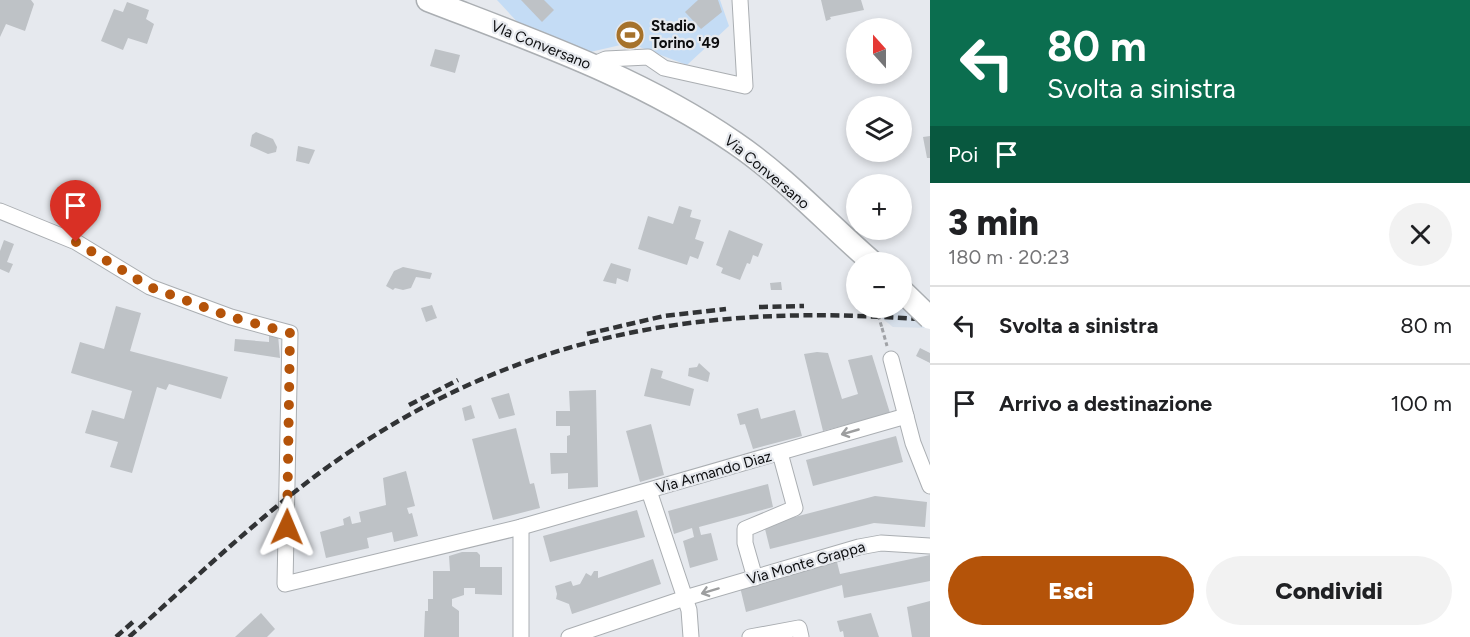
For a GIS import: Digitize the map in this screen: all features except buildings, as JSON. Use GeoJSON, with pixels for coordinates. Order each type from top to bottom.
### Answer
{"type":"FeatureCollection","features":[{"type":"Feature","properties":{"kind":"main road","name":"VIa Conversano"},"geometry":{"type":"LineString","coordinates":[[432,1],[592,65],[654,93]]}},
{"type":"Feature","properties":{"kind":"main road","name":"Via Conversano"},"geometry":{"type":"LineString","coordinates":[[654,93],[738,145],[861,252]]}},
{"type":"Feature","properties":{"kind":"main road"},"geometry":{"type":"LineString","coordinates":[[912,301],[930,318]]}},
{"type":"Feature","properties":{"kind":"street"},"geometry":{"type":"LineString","coordinates":[[592,65],[606,59],[648,57],[664,68],[745,86],[740,0]]}},
{"type":"Feature","properties":{"kind":"street","name":"Via Armando Diaz"},"geometry":{"type":"LineString","coordinates":[[0,211],[76,242],[150,287],[231,317],[290,333],[285,584],[521,527],[906,416]]}},
{"type":"Feature","properties":{"kind":"street"},"geometry":{"type":"LineString","coordinates":[[891,359],[906,416],[930,486]]}},
{"type":"Feature","properties":{"kind":"street"},"geometry":{"type":"LineString","coordinates":[[755,578],[745,543],[745,529],[795,508],[780,453]]}},
{"type":"Feature","properties":{"kind":"street"},"geometry":{"type":"LineString","coordinates":[[649,491],[685,598],[691,637]]}},
{"type":"Feature","properties":{"kind":"street"},"geometry":{"type":"LineString","coordinates":[[521,527],[521,637]]}},
{"type":"Feature","properties":{"kind":"street","name":"Via Monte Grappa"},"geometry":{"type":"LineString","coordinates":[[569,637],[685,598],[881,543],[930,546]]}},
{"type":"Feature","properties":{"kind":"street"},"geometry":{"type":"LineString","coordinates":[[750,637],[800,632]]}},
{"type":"Feature","properties":{"kind":"path"},"geometry":{"type":"LineString","coordinates":[[879,318],[882,328]]}},
{"type":"Feature","properties":{"kind":"shaded area","name":"Stadio Torino '49"},"geometry":{"type":"Polygon","coordinates":[[[497,0],[720,0],[729,26],[687,65],[629,43],[586,53],[522,27],[497,0]]]}},
{"type":"Feature","properties":{"kind":"shaded area"},"geometry":{"type":"Polygon","coordinates":[[[912,312],[930,328],[893,327],[882,318],[912,318],[912,312]]]}},
{"type":"Feature","properties":{"kind":"railway"},"geometry":{"type":"LineString","coordinates":[[759,307],[804,306]]}},
{"type":"Feature","properties":{"kind":"railway"},"geometry":{"type":"LineString","coordinates":[[587,334],[664,316],[726,309]]}},
{"type":"Feature","properties":{"kind":"railway"},"geometry":{"type":"LineString","coordinates":[[129,637],[252,527],[329,466],[399,421],[470,384],[542,356],[615,336],[690,323],[767,316],[847,316],[930,320]]}},
{"type":"Feature","properties":{"kind":"railway"},"geometry":{"type":"LineString","coordinates":[[409,405],[458,380]]}},
{"type":"Feature","properties":{"kind":"railway"},"geometry":{"type":"LineString","coordinates":[[116,637],[134,621]]}},
{"type":"Feature","properties":{"kind":"place","name":"Stadio Torino '49"},"geometry":{"type":"Point","coordinates":[630,35]}},
{"type":"Feature","properties":{"kind":"route"},"geometry":{"type":"LineString","coordinates":[[76,242],[150,287],[231,317],[290,333],[287,527]]}}]}
